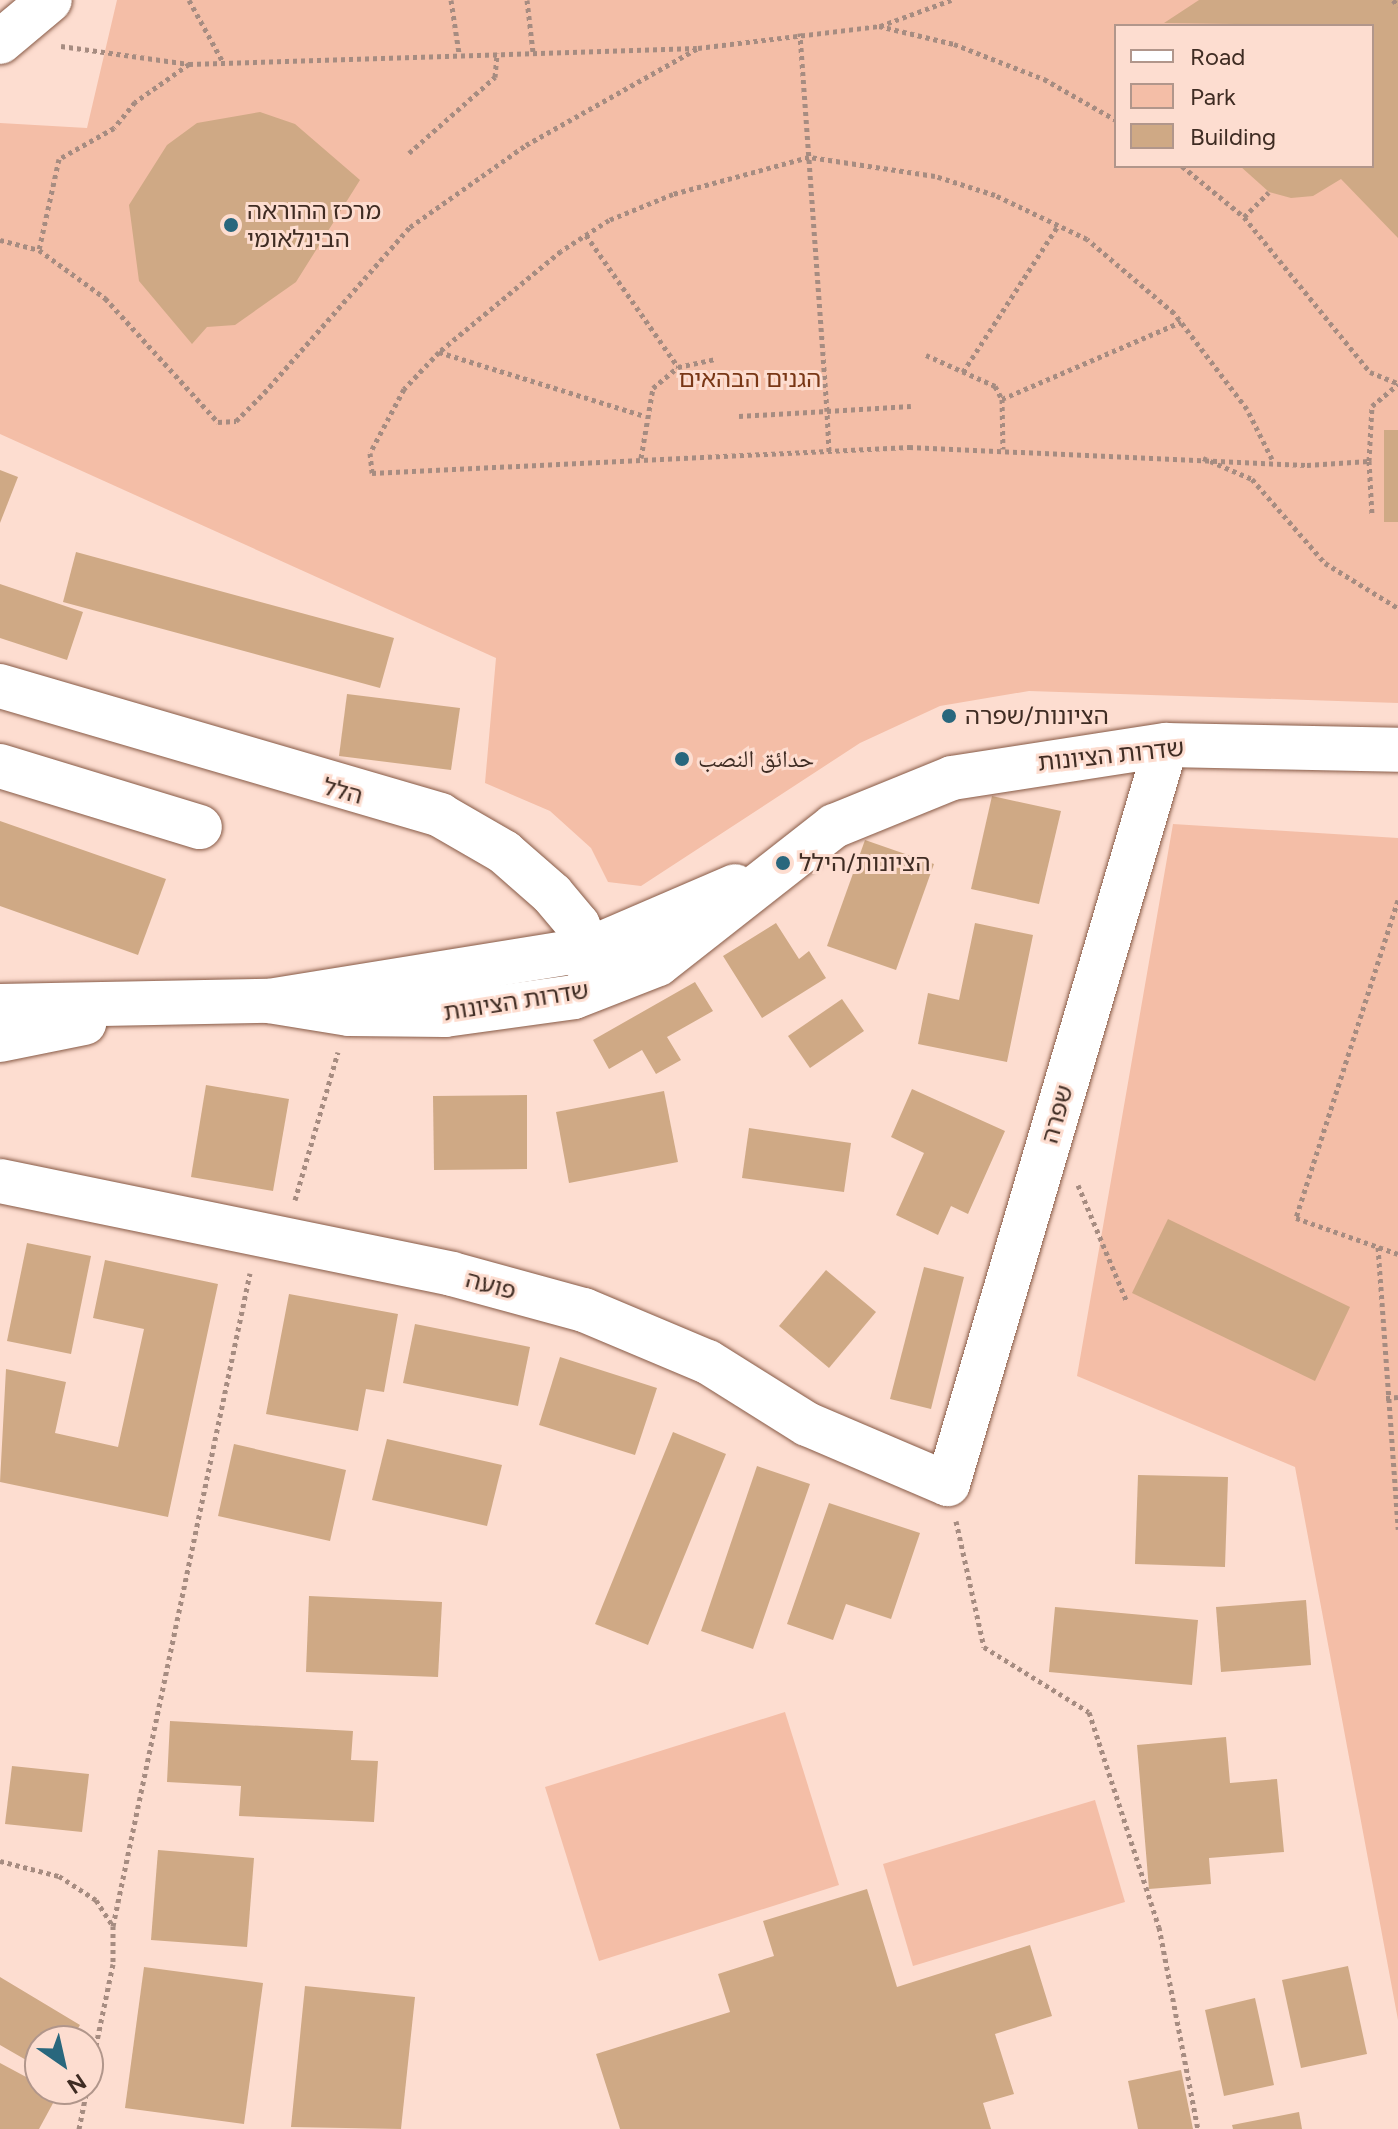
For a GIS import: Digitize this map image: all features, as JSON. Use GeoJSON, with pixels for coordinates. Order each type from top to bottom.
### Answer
{"type":"FeatureCollection","features":[{"type":"Feature","properties":{"kind":"street"},"geometry":{"type":"LineString","coordinates":[[5,39],[50,0]]}},
{"type":"Feature","properties":{"kind":"street","name":"הלל"},"geometry":{"type":"LineString","coordinates":[[0,686],[440,815],[504,852],[552,894],[589,949]]}},
{"type":"Feature","properties":{"kind":"street","name":"שדרות הציונות"},"geometry":{"type":"LineString","coordinates":[[269,1001],[349,1014],[445,1015],[574,997],[658,964],[774,869],[866,810],[952,778],[1166,745],[1398,750]]}},
{"type":"Feature","properties":{"kind":"street","name":"שפרה"},"geometry":{"type":"LineString","coordinates":[[948,1484],[1166,745]]}},
{"type":"Feature","properties":{"kind":"street","name":"שדרות הציונות"},"geometry":{"type":"LineString","coordinates":[[1232,748],[1398,768]]}},
{"type":"Feature","properties":{"kind":"street"},"geometry":{"type":"LineString","coordinates":[[0,766],[200,827]]}},
{"type":"Feature","properties":{"kind":"street","name":"שדרות הציונות"},"geometry":{"type":"LineString","coordinates":[[0,1006],[149,1008],[269,1001],[589,949],[774,869]]}},
{"type":"Feature","properties":{"kind":"street"},"geometry":{"type":"LineString","coordinates":[[574,997],[590,977],[589,949]]}},
{"type":"Feature","properties":{"kind":"street","name":"שדרות הציונות"},"geometry":{"type":"LineString","coordinates":[[0,1040],[149,1008]]}},
{"type":"Feature","properties":{"kind":"street","name":"פועה"},"geometry":{"type":"LineString","coordinates":[[0,1181],[271,1236],[584,1310],[708,1362],[807,1424],[948,1484]]}},
{"type":"Feature","properties":{"kind":"path"},"geometry":{"type":"LineString","coordinates":[[189,0],[223,63]]}},
{"type":"Feature","properties":{"kind":"path"},"geometry":{"type":"LineString","coordinates":[[451,0],[459,53]]}},
{"type":"Feature","properties":{"kind":"path"},"geometry":{"type":"LineString","coordinates":[[527,0],[533,52]]}},
{"type":"Feature","properties":{"kind":"path"},"geometry":{"type":"LineString","coordinates":[[5,39],[189,64],[459,53],[698,48],[800,32],[879,26],[923,16],[951,0]]}},
{"type":"Feature","properties":{"kind":"path"},"geometry":{"type":"LineString","coordinates":[[1393,0],[1398,6]]}},
{"type":"Feature","properties":{"kind":"path"},"geometry":{"type":"LineString","coordinates":[[879,26],[993,59],[1114,119]]}},
{"type":"Feature","properties":{"kind":"path"},"geometry":{"type":"LineString","coordinates":[[800,32],[829,451]]}},
{"type":"Feature","properties":{"kind":"path"},"geometry":{"type":"LineString","coordinates":[[0,240],[39,250],[105,298],[218,422],[236,421],[410,227],[526,145],[698,48]]}},
{"type":"Feature","properties":{"kind":"path"},"geometry":{"type":"LineString","coordinates":[[409,153],[495,77],[497,53]]}},
{"type":"Feature","properties":{"kind":"path"},"geometry":{"type":"LineString","coordinates":[[39,250],[59,159],[114,128],[135,102],[189,64]]}},
{"type":"Feature","properties":{"kind":"path"},"geometry":{"type":"LineString","coordinates":[[1272,459],[1247,409],[1181,322],[1133,272],[1059,224],[935,176],[809,157],[673,194],[586,235],[439,352],[375,434],[372,473],[829,451],[1003,449],[1272,459],[1369,461]]}},
{"type":"Feature","properties":{"kind":"path"},"geometry":{"type":"LineString","coordinates":[[1184,168],[1244,217],[1370,372],[1398,384],[1372,406],[1369,461],[1372,515]]}},
{"type":"Feature","properties":{"kind":"path"},"geometry":{"type":"LineString","coordinates":[[1244,217],[1269,192]]}},
{"type":"Feature","properties":{"kind":"path"},"geometry":{"type":"LineString","coordinates":[[963,372],[1059,224]]}},
{"type":"Feature","properties":{"kind":"path"},"geometry":{"type":"LineString","coordinates":[[586,235],[678,367]]}},
{"type":"Feature","properties":{"kind":"path"},"geometry":{"type":"LineString","coordinates":[[1002,399],[1181,322]]}},
{"type":"Feature","properties":{"kind":"path"},"geometry":{"type":"LineString","coordinates":[[439,352],[644,416]]}},
{"type":"Feature","properties":{"kind":"path"},"geometry":{"type":"LineString","coordinates":[[926,355],[995,386],[1002,399],[1003,449]]}},
{"type":"Feature","properties":{"kind":"path"},"geometry":{"type":"LineString","coordinates":[[641,458],[644,416],[653,388],[678,367],[716,359]]}},
{"type":"Feature","properties":{"kind":"path"},"geometry":{"type":"LineString","coordinates":[[739,416],[911,406]]}},
{"type":"Feature","properties":{"kind":"path"},"geometry":{"type":"LineString","coordinates":[[1199,456],[1252,479],[1325,563],[1387,607],[1398,608]]}},
{"type":"Feature","properties":{"kind":"path"},"geometry":{"type":"LineString","coordinates":[[1398,900],[1296,1218],[1398,1254]]}},
{"type":"Feature","properties":{"kind":"path"},"geometry":{"type":"LineString","coordinates":[[100,2025],[113,1964],[113,1926],[271,1236],[349,1014]]}},
{"type":"Feature","properties":{"kind":"path"},"geometry":{"type":"LineString","coordinates":[[1047,1147],[1082,1190],[1126,1300]]}},
{"type":"Feature","properties":{"kind":"path"},"geometry":{"type":"LineString","coordinates":[[1378,1247],[1386,1398],[1396,1476],[1398,1529]]}},
{"type":"Feature","properties":{"kind":"path"},"geometry":{"type":"LineString","coordinates":[[1386,1398],[1398,1397]]}},
{"type":"Feature","properties":{"kind":"path"},"geometry":{"type":"LineString","coordinates":[[948,1484],[984,1647],[1089,1712],[1159,1927],[1198,2129]]}},
{"type":"Feature","properties":{"kind":"path"},"geometry":{"type":"LineString","coordinates":[[0,1861],[59,1876],[96,1900],[113,1926]]}},
{"type":"Feature","properties":{"kind":"path"},"geometry":{"type":"LineString","coordinates":[[79,2129],[84,2105]]}},
{"type":"Feature","properties":{"kind":"green space","name":"הגנים הבהאים"},"geometry":{"type":"Polygon","coordinates":[[[117,0],[1398,0],[1398,703],[1029,691],[940,706],[860,743],[641,886],[608,882],[591,848],[550,811],[485,783],[496,658],[0,434],[0,123],[87,128],[117,0]]]}},
{"type":"Feature","properties":{"kind":"green space"},"geometry":{"type":"Polygon","coordinates":[[[1173,824],[1398,838],[1398,2020],[1295,1467],[1077,1376],[1173,824]]]}},
{"type":"Feature","properties":{"kind":"green space"},"geometry":{"type":"Polygon","coordinates":[[[785,1712],[839,1885],[599,1961],[545,1787],[785,1712]]]}},
{"type":"Feature","properties":{"kind":"green space"},"geometry":{"type":"Polygon","coordinates":[[[1095,1800],[1125,1902],[913,1966],[883,1864],[1095,1800]]]}},
{"type":"Feature","properties":{"kind":"building"},"geometry":{"type":"Polygon","coordinates":[[[1199,0],[1398,0],[1398,238],[1341,179],[1313,196],[1291,198],[1269,192],[1242,168],[1374,168],[1374,24],[1164,23],[1199,0]]]}},
{"type":"Feature","properties":{"kind":"building","name":"מרכז ההוראה הבינלאומי"},"geometry":{"type":"Polygon","coordinates":[[[260,112],[295,124],[360,180],[296,282],[235,325],[207,327],[192,344],[139,281],[129,205],[167,145],[197,123],[260,112]]]}},
{"type":"Feature","properties":{"kind":"building"},"geometry":{"type":"Polygon","coordinates":[[[1384,430],[1398,430],[1398,522],[1384,522],[1384,430]]]}},
{"type":"Feature","properties":{"kind":"building"},"geometry":{"type":"Polygon","coordinates":[[[0,470],[18,477],[0,523],[0,470]]]}},
{"type":"Feature","properties":{"kind":"building"},"geometry":{"type":"Polygon","coordinates":[[[76,552],[394,638],[380,688],[63,602],[76,552]]]}},
{"type":"Feature","properties":{"kind":"building"},"geometry":{"type":"Polygon","coordinates":[[[0,584],[83,612],[67,660],[0,638],[0,584]]]}},
{"type":"Feature","properties":{"kind":"building"},"geometry":{"type":"Polygon","coordinates":[[[347,694],[460,708],[451,770],[339,756],[347,694]]]}},
{"type":"Feature","properties":{"kind":"building"},"geometry":{"type":"Polygon","coordinates":[[[992,796],[1061,811],[1039,904],[971,889],[992,796]]]}},
{"type":"Feature","properties":{"kind":"building"},"geometry":{"type":"Polygon","coordinates":[[[0,821],[166,879],[138,955],[0,906],[0,821]]]}},
{"type":"Feature","properties":{"kind":"building"},"geometry":{"type":"Polygon","coordinates":[[[865,840],[934,864],[896,970],[827,946],[865,840]]]}},
{"type":"Feature","properties":{"kind":"building"},"geometry":{"type":"Polygon","coordinates":[[[776,923],[799,959],[809,951],[826,978],[762,1018],[723,956],[776,923]]]}},
{"type":"Feature","properties":{"kind":"building"},"geometry":{"type":"Polygon","coordinates":[[[975,923],[1033,935],[1007,1062],[918,1044],[928,993],[959,1000],[975,923]]]}},
{"type":"Feature","properties":{"kind":"building"},"geometry":{"type":"Polygon","coordinates":[[[695,982],[713,1011],[667,1037],[681,1060],[656,1074],[642,1050],[609,1069],[593,1040],[695,982]]]}},
{"type":"Feature","properties":{"kind":"building"},"geometry":{"type":"Polygon","coordinates":[[[842,999],[864,1031],[810,1068],[788,1036],[842,999]]]}},
{"type":"Feature","properties":{"kind":"building"},"geometry":{"type":"Polygon","coordinates":[[[206,1085],[289,1099],[273,1191],[191,1177],[206,1085]]]}},
{"type":"Feature","properties":{"kind":"building"},"geometry":{"type":"Polygon","coordinates":[[[912,1089],[1005,1131],[968,1214],[951,1206],[938,1235],[896,1215],[924,1153],[891,1137],[912,1089]]]}},
{"type":"Feature","properties":{"kind":"building"},"geometry":{"type":"Polygon","coordinates":[[[664,1091],[678,1162],[569,1183],[556,1112],[664,1091]]]}},
{"type":"Feature","properties":{"kind":"building"},"geometry":{"type":"Polygon","coordinates":[[[527,1095],[527,1169],[434,1170],[433,1096],[527,1095]]]}},
{"type":"Feature","properties":{"kind":"building"},"geometry":{"type":"Polygon","coordinates":[[[749,1128],[851,1143],[844,1192],[742,1178],[749,1128]]]}},
{"type":"Feature","properties":{"kind":"building"},"geometry":{"type":"Polygon","coordinates":[[[1168,1219],[1350,1307],[1315,1381],[1132,1293],[1168,1219]]]}},
{"type":"Feature","properties":{"kind":"building"},"geometry":{"type":"Polygon","coordinates":[[[27,1243],[91,1256],[71,1354],[7,1341],[27,1243]]]}},
{"type":"Feature","properties":{"kind":"building"},"geometry":{"type":"Polygon","coordinates":[[[105,1260],[218,1284],[168,1517],[0,1482],[6,1369],[66,1382],[55,1433],[118,1447],[144,1329],[93,1318],[105,1260]]]}},
{"type":"Feature","properties":{"kind":"building"},"geometry":{"type":"Polygon","coordinates":[[[924,1267],[964,1277],[931,1409],[890,1399],[924,1267]]]}},
{"type":"Feature","properties":{"kind":"building"},"geometry":{"type":"Polygon","coordinates":[[[826,1270],[876,1312],[829,1368],[779,1326],[826,1270]]]}},
{"type":"Feature","properties":{"kind":"building"},"geometry":{"type":"Polygon","coordinates":[[[289,1294],[398,1314],[384,1392],[366,1389],[358,1431],[266,1414],[289,1294]]]}},
{"type":"Feature","properties":{"kind":"building"},"geometry":{"type":"Polygon","coordinates":[[[415,1324],[530,1347],[518,1406],[403,1383],[415,1324]]]}},
{"type":"Feature","properties":{"kind":"building"},"geometry":{"type":"Polygon","coordinates":[[[560,1357],[657,1388],[635,1455],[539,1425],[560,1357]]]}},
{"type":"Feature","properties":{"kind":"building"},"geometry":{"type":"Polygon","coordinates":[[[673,1432],[726,1454],[648,1645],[595,1624],[673,1432]]]}},
{"type":"Feature","properties":{"kind":"building"},"geometry":{"type":"Polygon","coordinates":[[[387,1439],[502,1465],[487,1526],[372,1500],[387,1439]]]}},
{"type":"Feature","properties":{"kind":"building"},"geometry":{"type":"Polygon","coordinates":[[[234,1444],[346,1470],[330,1541],[218,1516],[234,1444]]]}},
{"type":"Feature","properties":{"kind":"building"},"geometry":{"type":"Polygon","coordinates":[[[757,1466],[810,1484],[753,1649],[701,1631],[757,1466]]]}},
{"type":"Feature","properties":{"kind":"building"},"geometry":{"type":"Polygon","coordinates":[[[1138,1475],[1228,1477],[1225,1567],[1135,1564],[1138,1475]]]}},
{"type":"Feature","properties":{"kind":"building"},"geometry":{"type":"Polygon","coordinates":[[[829,1503],[920,1533],[891,1619],[846,1604],[833,1640],[787,1624],[829,1503]]]}},
{"type":"Feature","properties":{"kind":"building"},"geometry":{"type":"Polygon","coordinates":[[[309,1596],[442,1602],[438,1677],[306,1672],[309,1596]]]}},
{"type":"Feature","properties":{"kind":"building"},"geometry":{"type":"Polygon","coordinates":[[[1306,1600],[1311,1665],[1221,1672],[1216,1607],[1306,1600]]]}},
{"type":"Feature","properties":{"kind":"building"},"geometry":{"type":"Polygon","coordinates":[[[1055,1607],[1198,1620],[1192,1685],[1049,1672],[1055,1607]]]}},
{"type":"Feature","properties":{"kind":"building"},"geometry":{"type":"Polygon","coordinates":[[[170,1721],[353,1731],[351,1760],[378,1761],[374,1822],[239,1816],[241,1786],[167,1782],[170,1721]]]}},
{"type":"Feature","properties":{"kind":"building"},"geometry":{"type":"Polygon","coordinates":[[[1226,1737],[1230,1783],[1277,1779],[1284,1852],[1209,1858],[1211,1884],[1149,1889],[1137,1745],[1226,1737]]]}},
{"type":"Feature","properties":{"kind":"building"},"geometry":{"type":"Polygon","coordinates":[[[12,1766],[89,1774],[82,1832],[5,1824],[12,1766]]]}},
{"type":"Feature","properties":{"kind":"building"},"geometry":{"type":"Polygon","coordinates":[[[158,1850],[254,1858],[247,1947],[151,1940],[158,1850]]]}},
{"type":"Feature","properties":{"kind":"building"},"geometry":{"type":"Polygon","coordinates":[[[867,1889],[897,1987],[1030,1945],[1052,2016],[995,2034],[1014,2094],[983,2103],[991,2129],[620,2129],[596,2054],[730,2012],[718,1974],[774,1956],[763,1921],[867,1889]]]}},
{"type":"Feature","properties":{"kind":"building"},"geometry":{"type":"Polygon","coordinates":[[[1348,1966],[1367,2054],[1301,2068],[1282,1980],[1348,1966]]]}},
{"type":"Feature","properties":{"kind":"building"},"geometry":{"type":"Polygon","coordinates":[[[144,1967],[263,1983],[244,2124],[125,2108],[144,1967]]]}},
{"type":"Feature","properties":{"kind":"building"},"geometry":{"type":"Polygon","coordinates":[[[0,1977],[80,2025],[24,2025],[24,2059],[0,2045],[0,1977]]]}},
{"type":"Feature","properties":{"kind":"building"},"geometry":{"type":"Polygon","coordinates":[[[305,1986],[415,1997],[401,2129],[291,2127],[305,1986]]]}},
{"type":"Feature","properties":{"kind":"building"},"geometry":{"type":"Polygon","coordinates":[[[1255,1998],[1274,2085],[1224,2096],[1205,2010],[1255,1998]]]}},
{"type":"Feature","properties":{"kind":"building"},"geometry":{"type":"Polygon","coordinates":[[[0,2063],[24,2076],[24,2105],[52,2105],[39,2129],[0,2129],[0,2063]]]}},
{"type":"Feature","properties":{"kind":"building"},"geometry":{"type":"Polygon","coordinates":[[[1181,2070],[1193,2129],[1138,2129],[1128,2081],[1181,2070]]]}},
{"type":"Feature","properties":{"kind":"building"},"geometry":{"type":"Polygon","coordinates":[[[1299,2112],[1302,2129],[1233,2129],[1232,2125],[1299,2112]]]}},
{"type":"Feature","properties":{"kind":"place","name":"מרכז ההוראה הבינלאומי"},"geometry":{"type":"Point","coordinates":[231,225]}},
{"type":"Feature","properties":{"kind":"place","name":"הציונות/שפרה"},"geometry":{"type":"Point","coordinates":[949,716]}},
{"type":"Feature","properties":{"kind":"place","name":"حدائق النصب"},"geometry":{"type":"Point","coordinates":[682,759]}},
{"type":"Feature","properties":{"kind":"place","name":"הציונות/הילל"},"geometry":{"type":"Point","coordinates":[783,863]}}]}
